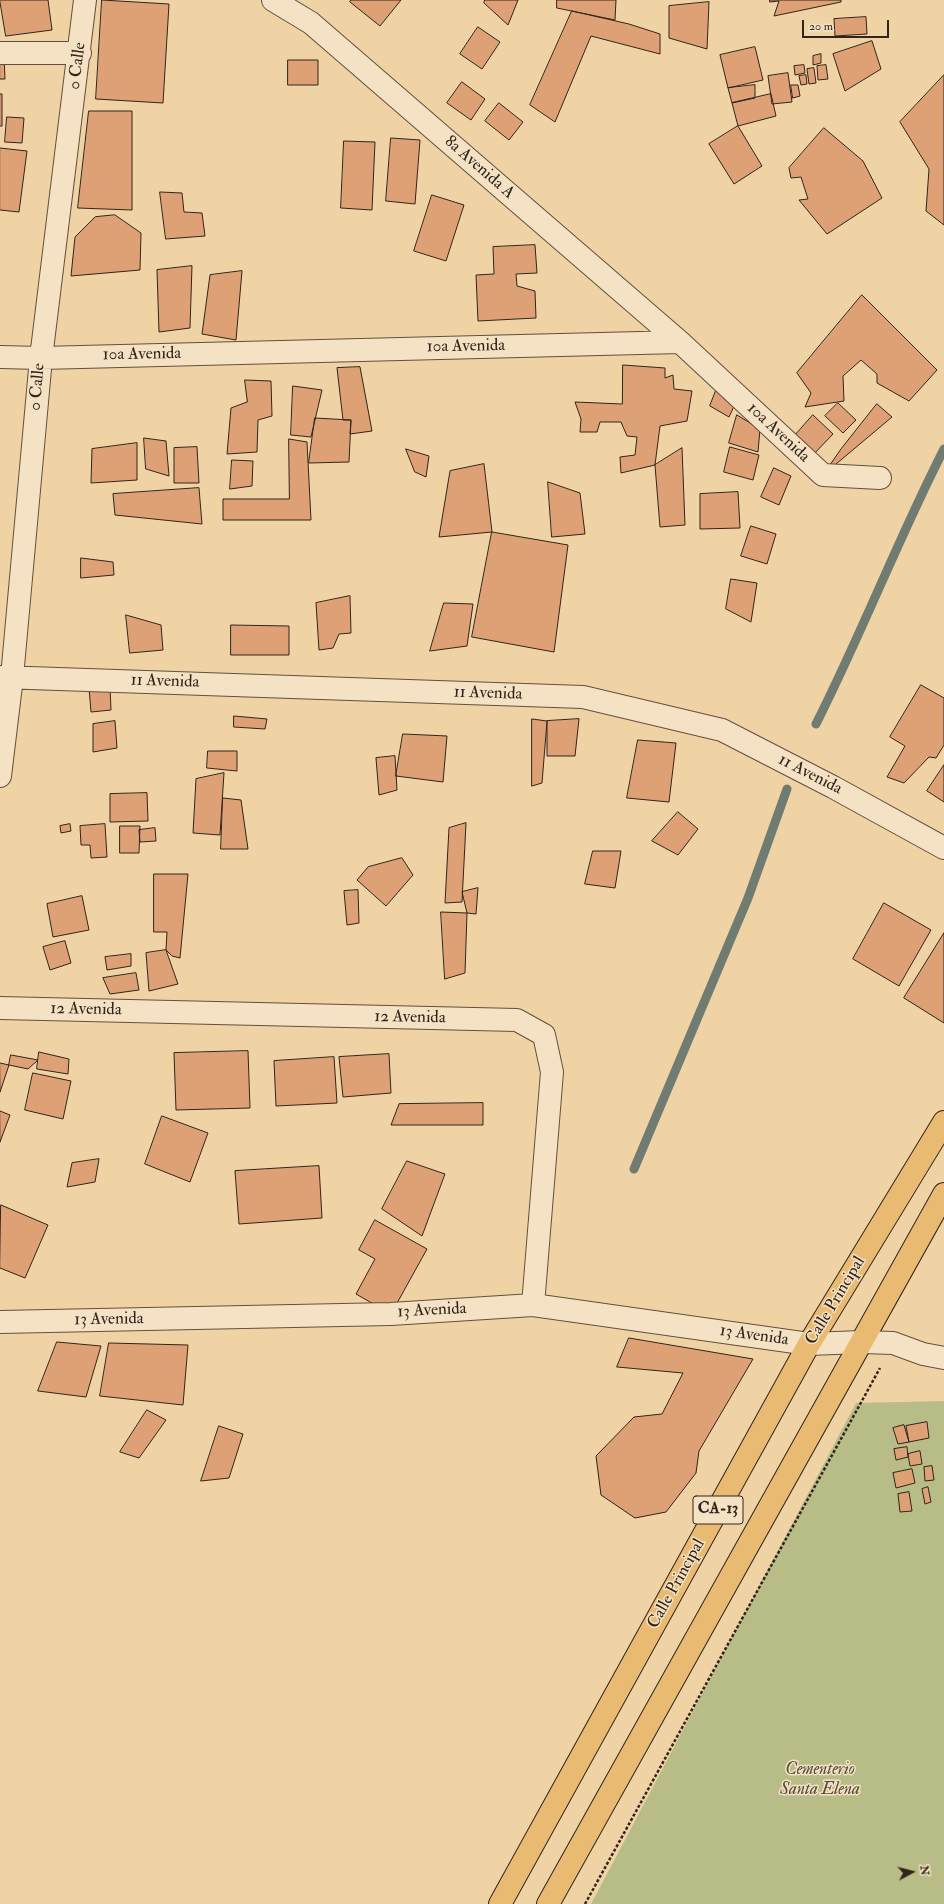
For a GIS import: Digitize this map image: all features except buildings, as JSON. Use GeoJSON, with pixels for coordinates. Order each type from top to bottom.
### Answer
{"type":"FeatureCollection","features":[{"type":"Feature","properties":{"kind":"main road","name":"Calle Principal"},"geometry":{"type":"LineString","coordinates":[[500,1904],[810,1344],[944,1122]]}},
{"type":"Feature","properties":{"kind":"main road","name":"CA-13"},"geometry":{"type":"LineString","coordinates":[[548,1904],[944,1194]]}},
{"type":"Feature","properties":{"kind":"street","name":"0 Calle"},"geometry":{"type":"LineString","coordinates":[[0,776],[6,677],[41,358],[80,53],[85,0]]}},
{"type":"Feature","properties":{"kind":"street","name":"8a Avenida A"},"geometry":{"type":"LineString","coordinates":[[274,0],[311,23],[680,342]]}},
{"type":"Feature","properties":{"kind":"street"},"geometry":{"type":"LineString","coordinates":[[0,53],[80,53]]}},
{"type":"Feature","properties":{"kind":"street","name":"10a Avenida"},"geometry":{"type":"LineString","coordinates":[[0,357],[41,358],[680,342],[823,475],[880,478]]}},
{"type":"Feature","properties":{"kind":"street","name":"11 Avenida"},"geometry":{"type":"LineString","coordinates":[[6,677],[583,697],[722,730],[833,787],[944,848]]}},
{"type":"Feature","properties":{"kind":"street","name":"12 Avenida"},"geometry":{"type":"LineString","coordinates":[[0,1008],[517,1020],[544,1035],[552,1072],[533,1306]]}},
{"type":"Feature","properties":{"kind":"street","name":"13 Avenida"},"geometry":{"type":"LineString","coordinates":[[0,1322],[391,1314],[533,1306],[810,1344],[862,1342],[893,1343],[923,1354],[944,1358]]}},
{"type":"Feature","properties":{"kind":"path"},"geometry":{"type":"LineString","coordinates":[[585,1904],[893,1343]]}},
{"type":"Feature","properties":{"kind":"green space","name":"Cementerio Santa Elena"},"geometry":{"type":"Polygon","coordinates":[[[944,1401],[944,1904],[591,1904],[856,1403],[944,1401]]]}},
{"type":"Feature","properties":{"kind":"waterway"},"geometry":{"type":"LineString","coordinates":[[816,724],[833,690],[911,517],[944,449]]}},
{"type":"Feature","properties":{"kind":"waterway"},"geometry":{"type":"LineString","coordinates":[[634,1169],[748,898],[787,789]]}}]}
